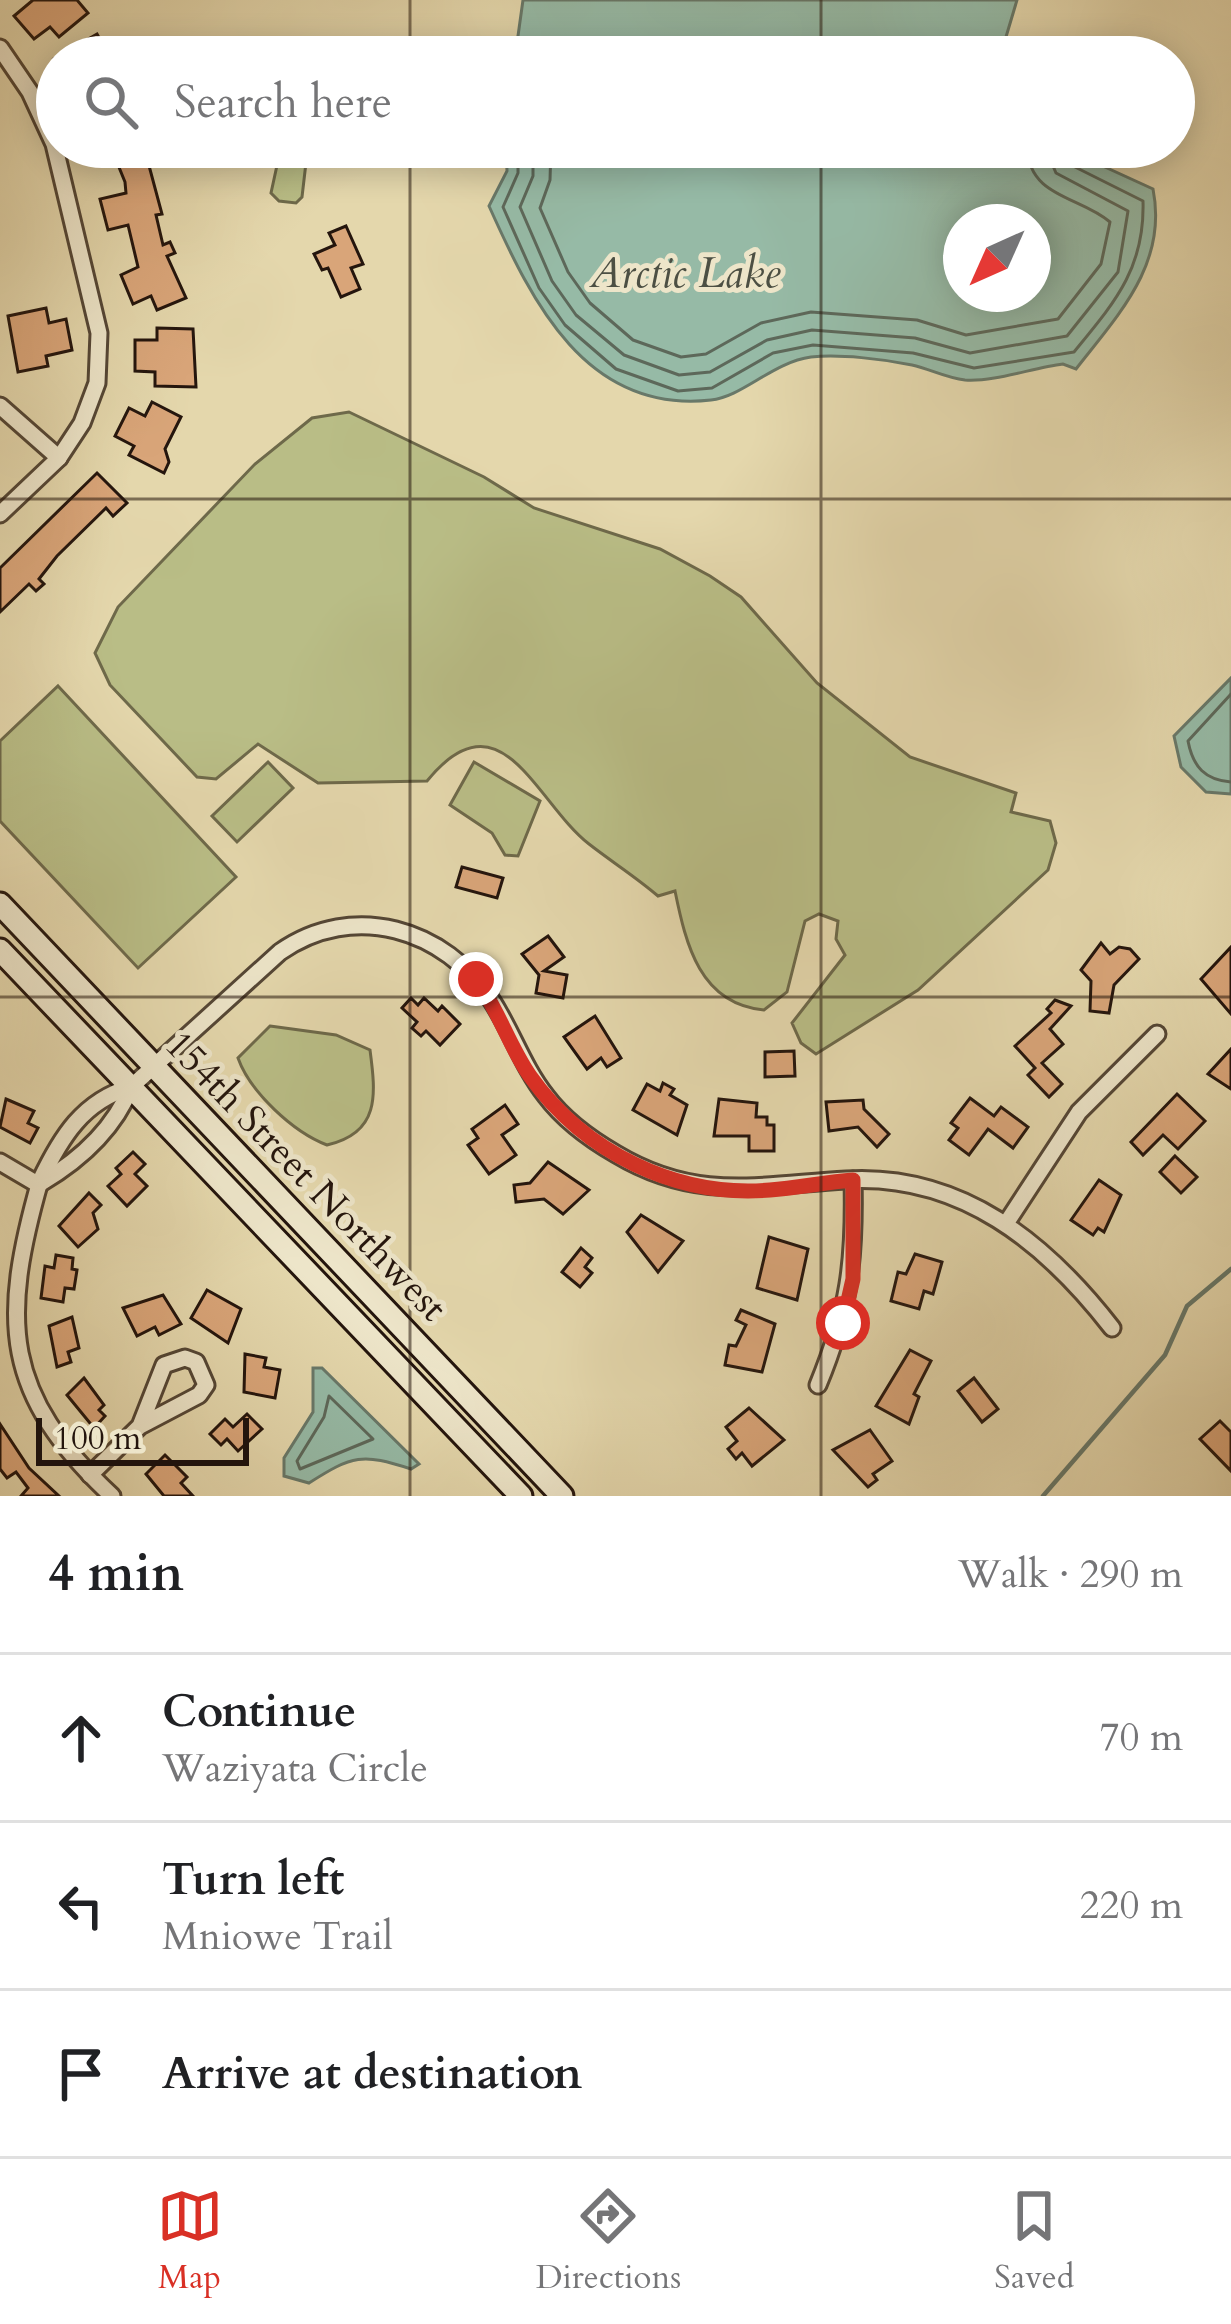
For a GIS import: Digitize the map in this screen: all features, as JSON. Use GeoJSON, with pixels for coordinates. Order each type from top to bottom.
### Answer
{"type":"FeatureCollection","features":[{"type":"Feature","properties":{"kind":"street"},"geometry":{"type":"LineString","coordinates":[[0,49],[36,105]]}},
{"type":"Feature","properties":{"kind":"street"},"geometry":{"type":"LineString","coordinates":[[0,514],[59,458],[89,406],[99,333],[60,168]]}},
{"type":"Feature","properties":{"kind":"street"},"geometry":{"type":"LineString","coordinates":[[0,406],[59,458]]}},
{"type":"Feature","properties":{"kind":"street","name":"154th Street Northwest"},"geometry":{"type":"LineString","coordinates":[[0,904],[562,1496]]}},
{"type":"Feature","properties":{"kind":"street"},"geometry":{"type":"LineString","coordinates":[[38,1185],[68,1167],[119,1116],[131,1087],[306,934],[365,923],[398,929],[454,958],[494,1004],[526,1070],[550,1102],[579,1130],[642,1169],[686,1184],[729,1189],[853,1180],[938,1191],[1006,1222],[1078,1285],[1112,1328]]}},
{"type":"Feature","properties":{"kind":"street","name":"154th Street Northwest"},"geometry":{"type":"LineString","coordinates":[[0,950],[520,1496]]}},
{"type":"Feature","properties":{"kind":"street"},"geometry":{"type":"LineString","coordinates":[[1006,1222],[1079,1112],[1157,1034]]}},
{"type":"Feature","properties":{"kind":"street"},"geometry":{"type":"LineString","coordinates":[[112,1496],[34,1412],[8,1341],[10,1251],[64,1135],[100,1096],[131,1087]]}},
{"type":"Feature","properties":{"kind":"street"},"geometry":{"type":"LineString","coordinates":[[0,1162],[38,1185]]}},
{"type":"Feature","properties":{"kind":"street"},"geometry":{"type":"LineString","coordinates":[[818,1385],[843,1323],[853,1279],[853,1180]]}},
{"type":"Feature","properties":{"kind":"street"},"geometry":{"type":"LineString","coordinates":[[90,1475],[140,1426],[199,1395],[206,1385],[196,1362],[185,1358],[164,1365],[140,1426]]}},
{"type":"Feature","properties":{"kind":"green space"},"geometry":{"type":"Polygon","coordinates":[[[276,168],[305,168],[302,197],[296,203],[279,201],[271,193],[276,168]]]}},
{"type":"Feature","properties":{"kind":"green space"},"geometry":{"type":"Polygon","coordinates":[[[349,412],[484,477],[534,508],[660,549],[710,576],[741,597],[817,683],[910,757],[1016,793],[1011,812],[1050,821],[1056,843],[1048,870],[918,990],[816,1054],[801,1043],[792,1023],[845,955],[836,939],[838,921],[819,914],[805,921],[787,992],[764,1010],[742,1005],[711,984],[700,969],[675,891],[658,896],[589,844],[516,763],[497,750],[476,747],[453,756],[427,781],[318,783],[258,744],[216,779],[197,777],[110,685],[95,653],[118,607],[255,464],[312,418],[349,412]]]}},
{"type":"Feature","properties":{"kind":"green space"},"geometry":{"type":"Polygon","coordinates":[[[58,686],[236,877],[138,968],[0,821],[0,741],[58,686]]]}},
{"type":"Feature","properties":{"kind":"green space"},"geometry":{"type":"Polygon","coordinates":[[[268,762],[293,788],[237,842],[212,816],[268,762]]]}},
{"type":"Feature","properties":{"kind":"green space"},"geometry":{"type":"Polygon","coordinates":[[[474,762],[540,801],[518,856],[505,855],[492,833],[450,805],[474,762]]]}},
{"type":"Feature","properties":{"kind":"green space"},"geometry":{"type":"Polygon","coordinates":[[[270,1026],[336,1035],[370,1050],[371,1110],[357,1131],[327,1145],[300,1131],[262,1097],[238,1058],[270,1026]]]}},
{"type":"Feature","properties":{"kind":"water"},"geometry":{"type":"Polygon","coordinates":[[[523,0],[1017,0],[1006,36],[518,36],[523,0]]]}},
{"type":"Feature","properties":{"kind":"water","name":"Arctic Lake"},"geometry":{"type":"Polygon","coordinates":[[[507,168],[1107,168],[1153,189],[1156,216],[1146,265],[1123,308],[1076,369],[1063,364],[965,380],[888,361],[811,357],[784,365],[723,397],[667,400],[630,389],[597,370],[569,344],[524,279],[489,206],[507,168]]]}},
{"type":"Feature","properties":{"kind":"water"},"geometry":{"type":"Polygon","coordinates":[[[1231,678],[1231,794],[1206,792],[1181,767],[1174,736],[1231,678]]]}},
{"type":"Feature","properties":{"kind":"water"},"geometry":{"type":"Polygon","coordinates":[[[313,1368],[322,1368],[419,1464],[411,1469],[369,1459],[348,1462],[309,1483],[284,1476],[284,1458],[313,1412],[313,1368]]]}},
{"type":"Feature","properties":{"kind":"building"},"geometry":{"type":"Polygon","coordinates":[[[33,0],[77,0],[88,13],[60,36],[50,27],[34,39],[14,16],[33,0]]]}},
{"type":"Feature","properties":{"kind":"building"},"geometry":{"type":"Polygon","coordinates":[[[119,168],[150,168],[162,214],[156,215],[163,245],[170,242],[175,253],[167,256],[186,298],[157,310],[151,296],[133,304],[121,275],[138,267],[128,225],[108,230],[100,199],[126,193],[119,168]]]}},
{"type":"Feature","properties":{"kind":"building"},"geometry":{"type":"Polygon","coordinates":[[[346,226],[363,264],[351,268],[360,289],[341,297],[328,268],[322,270],[314,254],[335,245],[329,233],[346,226]]]}},
{"type":"Feature","properties":{"kind":"building"},"geometry":{"type":"Polygon","coordinates":[[[46,308],[49,323],[66,319],[72,350],[46,356],[48,366],[18,372],[8,316],[46,308]]]}},
{"type":"Feature","properties":{"kind":"building"},"geometry":{"type":"Polygon","coordinates":[[[157,328],[193,329],[196,387],[155,386],[155,372],[135,371],[135,340],[157,340],[157,328]]]}},
{"type":"Feature","properties":{"kind":"building"},"geometry":{"type":"Polygon","coordinates":[[[152,402],[181,417],[165,449],[169,462],[164,473],[129,455],[134,446],[115,436],[129,408],[145,416],[152,402]]]}},
{"type":"Feature","properties":{"kind":"building"},"geometry":{"type":"Polygon","coordinates":[[[97,473],[127,503],[113,516],[106,508],[57,556],[39,579],[44,584],[36,591],[29,584],[0,612],[0,568],[97,473]]]}},
{"type":"Feature","properties":{"kind":"building"},"geometry":{"type":"Polygon","coordinates":[[[462,867],[503,878],[497,898],[456,887],[462,867]]]}},
{"type":"Feature","properties":{"kind":"building"},"geometry":{"type":"Polygon","coordinates":[[[548,936],[564,957],[544,971],[567,975],[563,998],[536,993],[539,975],[522,954],[548,936]]]}},
{"type":"Feature","properties":{"kind":"building"},"geometry":{"type":"Polygon","coordinates":[[[1101,943],[1110,954],[1119,947],[1130,949],[1139,959],[1114,985],[1109,1013],[1090,1011],[1091,981],[1081,970],[1101,943]]]}},
{"type":"Feature","properties":{"kind":"building"},"geometry":{"type":"Polygon","coordinates":[[[1231,947],[1231,1014],[1201,979],[1231,947]]]}},
{"type":"Feature","properties":{"kind":"building"},"geometry":{"type":"Polygon","coordinates":[[[411,998],[418,1005],[424,998],[438,1011],[442,1006],[460,1024],[440,1045],[426,1031],[421,1036],[412,1028],[417,1022],[402,1008],[411,998]]]}},
{"type":"Feature","properties":{"kind":"building"},"geometry":{"type":"Polygon","coordinates":[[[1055,1000],[1071,1006],[1050,1029],[1063,1044],[1042,1063],[1062,1084],[1049,1097],[1028,1075],[1035,1068],[1015,1046],[1051,1013],[1047,1009],[1055,1000]]]}},
{"type":"Feature","properties":{"kind":"building"},"geometry":{"type":"Polygon","coordinates":[[[595,1016],[621,1058],[607,1067],[601,1058],[587,1069],[564,1037],[595,1016]]]}},
{"type":"Feature","properties":{"kind":"building"},"geometry":{"type":"Polygon","coordinates":[[[1231,1049],[1231,1089],[1208,1074],[1231,1049]]]}},
{"type":"Feature","properties":{"kind":"building"},"geometry":{"type":"Polygon","coordinates":[[[794,1051],[795,1076],[765,1077],[765,1052],[794,1051]]]}},
{"type":"Feature","properties":{"kind":"building"},"geometry":{"type":"Polygon","coordinates":[[[663,1083],[674,1089],[670,1095],[687,1105],[677,1135],[633,1110],[647,1084],[660,1091],[663,1083]]]}},
{"type":"Feature","properties":{"kind":"building"},"geometry":{"type":"Polygon","coordinates":[[[1177,1094],[1205,1121],[1178,1149],[1163,1135],[1143,1155],[1131,1142],[1177,1094]]]}},
{"type":"Feature","properties":{"kind":"building"},"geometry":{"type":"Polygon","coordinates":[[[970,1098],[994,1116],[1001,1107],[1028,1127],[1013,1148],[988,1129],[969,1155],[949,1140],[958,1128],[951,1123],[970,1098]]]}},
{"type":"Feature","properties":{"kind":"building"},"geometry":{"type":"Polygon","coordinates":[[[6,1099],[34,1111],[28,1123],[38,1128],[30,1143],[0,1127],[6,1099]]]}},
{"type":"Feature","properties":{"kind":"building"},"geometry":{"type":"Polygon","coordinates":[[[719,1099],[757,1103],[756,1117],[767,1117],[767,1125],[774,1125],[774,1151],[749,1151],[749,1136],[714,1136],[719,1099]]]}},
{"type":"Feature","properties":{"kind":"building"},"geometry":{"type":"Polygon","coordinates":[[[863,1100],[864,1109],[889,1134],[877,1147],[858,1127],[829,1131],[826,1102],[863,1100]]]}},
{"type":"Feature","properties":{"kind":"building"},"geometry":{"type":"Polygon","coordinates":[[[505,1105],[518,1124],[502,1135],[516,1155],[489,1174],[468,1145],[478,1138],[472,1129],[505,1105]]]}},
{"type":"Feature","properties":{"kind":"building"},"geometry":{"type":"Polygon","coordinates":[[[133,1152],[145,1164],[135,1174],[147,1186],[127,1206],[108,1186],[121,1174],[116,1168],[133,1152]]]}},
{"type":"Feature","properties":{"kind":"building"},"geometry":{"type":"Polygon","coordinates":[[[1175,1156],[1197,1177],[1181,1193],[1160,1172],[1175,1156]]]}},
{"type":"Feature","properties":{"kind":"building"},"geometry":{"type":"Polygon","coordinates":[[[548,1162],[589,1190],[563,1214],[544,1199],[516,1202],[514,1185],[530,1183],[548,1162]]]}},
{"type":"Feature","properties":{"kind":"building"},"geometry":{"type":"Polygon","coordinates":[[[1099,1180],[1121,1195],[1104,1232],[1098,1228],[1093,1235],[1071,1220],[1099,1180]]]}},
{"type":"Feature","properties":{"kind":"building"},"geometry":{"type":"Polygon","coordinates":[[[89,1193],[101,1205],[93,1213],[98,1229],[78,1247],[59,1226],[89,1193]]]}},
{"type":"Feature","properties":{"kind":"building"},"geometry":{"type":"Polygon","coordinates":[[[641,1215],[683,1241],[658,1272],[627,1232],[641,1215]]]}},
{"type":"Feature","properties":{"kind":"building"},"geometry":{"type":"Polygon","coordinates":[[[769,1237],[808,1249],[797,1300],[757,1288],[769,1237]]]}},
{"type":"Feature","properties":{"kind":"building"},"geometry":{"type":"Polygon","coordinates":[[[581,1248],[592,1258],[585,1267],[592,1273],[580,1287],[562,1272],[581,1248]]]}},
{"type":"Feature","properties":{"kind":"building"},"geometry":{"type":"Polygon","coordinates":[[[915,1254],[942,1262],[933,1294],[924,1291],[919,1309],[891,1301],[898,1272],[906,1274],[915,1254]]]}},
{"type":"Feature","properties":{"kind":"building"},"geometry":{"type":"Polygon","coordinates":[[[56,1255],[73,1258],[72,1269],[77,1270],[74,1289],[65,1288],[63,1302],[41,1298],[45,1266],[54,1268],[56,1255]]]}},
{"type":"Feature","properties":{"kind":"building"},"geometry":{"type":"Polygon","coordinates":[[[207,1290],[241,1309],[228,1343],[191,1318],[207,1290]]]}},
{"type":"Feature","properties":{"kind":"building"},"geometry":{"type":"Polygon","coordinates":[[[163,1295],[181,1324],[159,1335],[155,1327],[137,1336],[123,1308],[163,1295]]]}},
{"type":"Feature","properties":{"kind":"building"},"geometry":{"type":"Polygon","coordinates":[[[741,1310],[775,1324],[762,1372],[725,1365],[729,1345],[736,1346],[746,1325],[736,1320],[741,1310]]]}},
{"type":"Feature","properties":{"kind":"building"},"geometry":{"type":"Polygon","coordinates":[[[72,1317],[79,1348],[68,1352],[71,1362],[57,1367],[49,1326],[72,1317]]]}},
{"type":"Feature","properties":{"kind":"building"},"geometry":{"type":"Polygon","coordinates":[[[910,1350],[931,1361],[914,1394],[919,1397],[909,1424],[876,1406],[910,1350]]]}},
{"type":"Feature","properties":{"kind":"building"},"geometry":{"type":"Polygon","coordinates":[[[245,1354],[266,1358],[264,1367],[280,1370],[275,1398],[244,1392],[245,1354]]]}},
{"type":"Feature","properties":{"kind":"building"},"geometry":{"type":"Polygon","coordinates":[[[84,1378],[104,1405],[99,1410],[105,1416],[94,1428],[67,1395],[84,1378]]]}},
{"type":"Feature","properties":{"kind":"building"},"geometry":{"type":"Polygon","coordinates":[[[974,1378],[998,1409],[982,1422],[958,1391],[974,1378]]]}},
{"type":"Feature","properties":{"kind":"building"},"geometry":{"type":"Polygon","coordinates":[[[749,1408],[784,1440],[752,1466],[742,1453],[736,1459],[728,1449],[737,1441],[726,1427],[749,1408]]]}},
{"type":"Feature","properties":{"kind":"building"},"geometry":{"type":"Polygon","coordinates":[[[247,1414],[262,1429],[238,1451],[227,1439],[221,1445],[210,1434],[225,1419],[233,1427],[247,1414]]]}},
{"type":"Feature","properties":{"kind":"building"},"geometry":{"type":"Polygon","coordinates":[[[1220,1421],[1231,1432],[1231,1471],[1200,1439],[1220,1421]]]}},
{"type":"Feature","properties":{"kind":"building"},"geometry":{"type":"Polygon","coordinates":[[[0,1424],[29,1468],[59,1496],[21,1496],[28,1488],[16,1472],[7,1478],[0,1469],[0,1424]]]}},
{"type":"Feature","properties":{"kind":"building"},"geometry":{"type":"Polygon","coordinates":[[[870,1430],[892,1461],[873,1474],[877,1480],[868,1487],[833,1450],[870,1430]]]}},
{"type":"Feature","properties":{"kind":"building"},"geometry":{"type":"Polygon","coordinates":[[[165,1455],[187,1477],[181,1483],[193,1496],[164,1496],[146,1474],[165,1455]]]}},
{"type":"Feature","properties":{"kind":"waterway"},"geometry":{"type":"LineString","coordinates":[[1043,1496],[1165,1355],[1187,1306],[1231,1269]]}},
{"type":"Feature","properties":{"kind":"route"},"geometry":{"type":"LineString","coordinates":[[476,979],[494,1004],[526,1070],[550,1102],[579,1130],[642,1169],[686,1184],[729,1189],[767,1190],[853,1180],[853,1279],[843,1323]]}}]}
